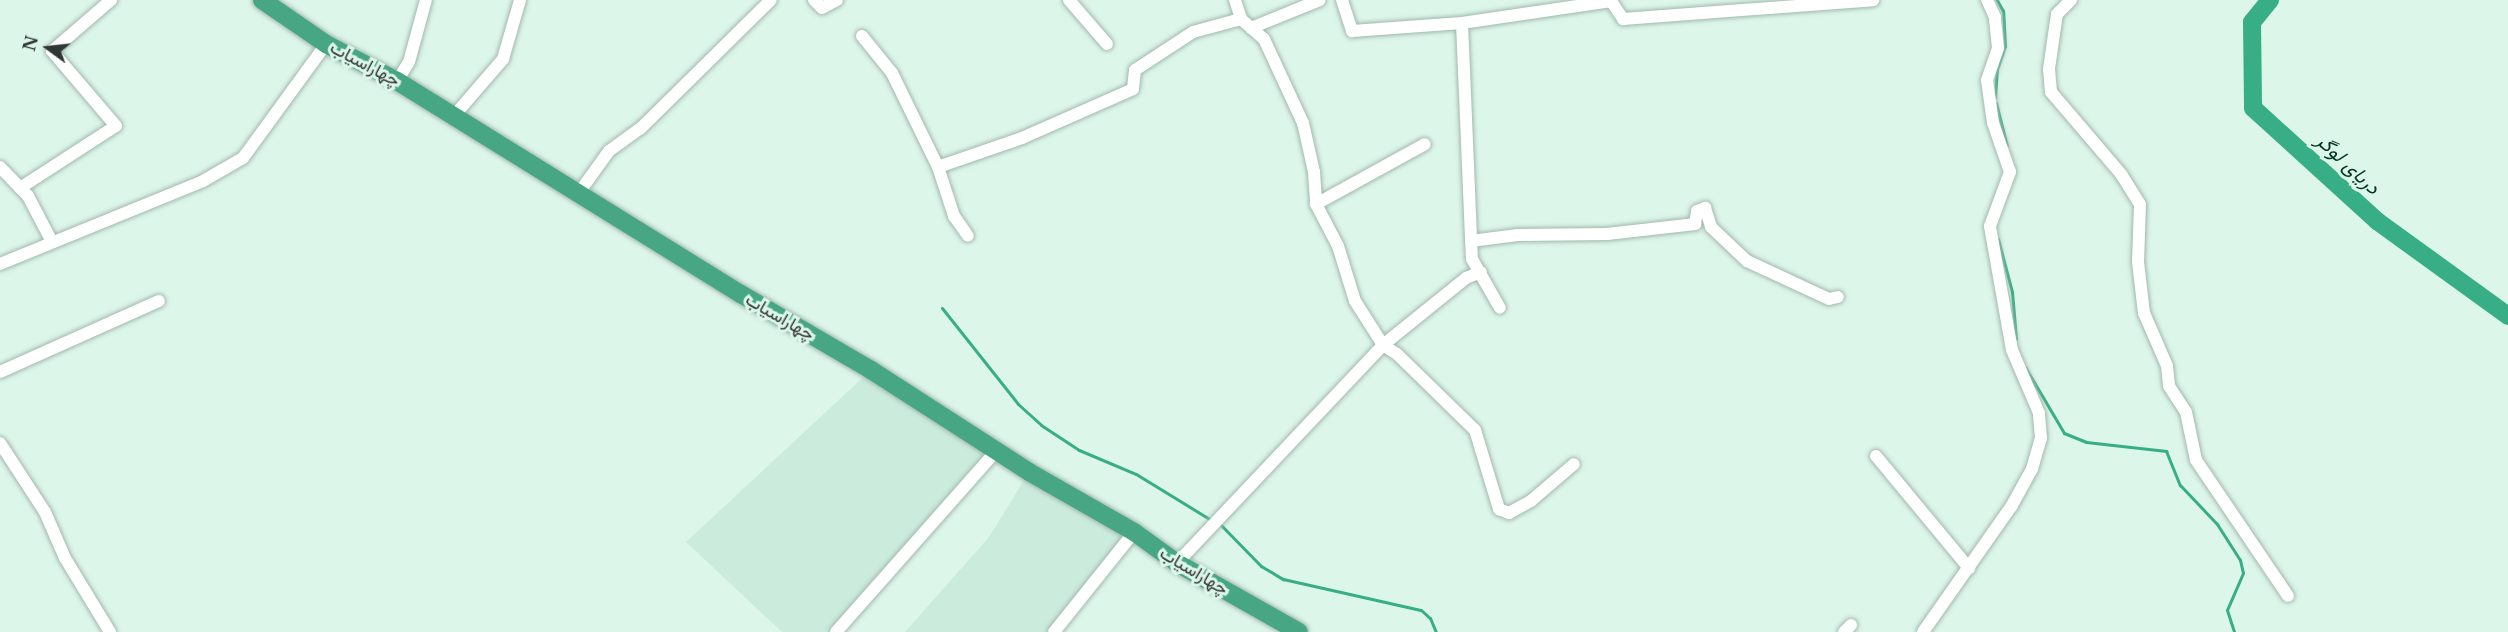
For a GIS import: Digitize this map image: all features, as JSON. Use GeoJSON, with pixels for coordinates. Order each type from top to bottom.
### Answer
{"type":"FeatureCollection","features":[{"type":"Feature","properties":{"kind":"highway","name":"چهاراسیاب"},"geometry":{"type":"LineString","coordinates":[[262,0],[326,44],[398,81],[578,194],[871,370],[996,451],[1134,532],[1177,563],[1299,632]]}},
{"type":"Feature","properties":{"kind":"street"},"geometry":{"type":"LineString","coordinates":[[20,188],[116,126],[52,51],[111,0]]}},
{"type":"Feature","properties":{"kind":"street"},"geometry":{"type":"LineString","coordinates":[[398,81],[409,62],[426,0]]}},
{"type":"Feature","properties":{"kind":"street"},"geometry":{"type":"LineString","coordinates":[[453,117],[503,59],[520,0]]}},
{"type":"Feature","properties":{"kind":"street"},"geometry":{"type":"LineString","coordinates":[[578,194],[609,151],[641,128],[771,0]]}},
{"type":"Feature","properties":{"kind":"street"},"geometry":{"type":"LineString","coordinates":[[814,0],[822,8],[837,0]]}},
{"type":"Feature","properties":{"kind":"street"},"geometry":{"type":"LineString","coordinates":[[1069,0],[1107,44]]}},
{"type":"Feature","properties":{"kind":"street"},"geometry":{"type":"LineString","coordinates":[[1235,0],[1241,19],[1264,39],[1303,123],[1314,172],[1316,204],[1338,246],[1354,301],[1383,345],[1397,354],[1474,430],[1502,513],[1532,500],[1574,464]]}},
{"type":"Feature","properties":{"kind":"street"},"geometry":{"type":"LineString","coordinates":[[1251,28],[1320,0]]}},
{"type":"Feature","properties":{"kind":"street"},"geometry":{"type":"LineString","coordinates":[[1342,0],[1352,31],[1462,23],[1611,1],[1623,19],[1873,0]]}},
{"type":"Feature","properties":{"kind":"street"},"geometry":{"type":"LineString","coordinates":[[1923,632],[2011,507],[2032,469],[2041,438],[2039,413],[2012,350],[1990,226],[2010,172],[1993,123],[1987,80],[1998,48],[1995,17],[1987,0]]}},
{"type":"Feature","properties":{"kind":"street"},"geometry":{"type":"LineString","coordinates":[[2071,0],[2057,14],[2049,69],[2051,92],[2121,174],[2140,205],[2138,262],[2144,312],[2167,366],[2169,386],[2186,412],[2196,460],[2288,596]]}},
{"type":"Feature","properties":{"kind":"street"},"geometry":{"type":"LineString","coordinates":[[938,167],[1022,138],[1133,88],[1136,70],[1193,32],[1241,19]]}},
{"type":"Feature","properties":{"kind":"street"},"geometry":{"type":"LineString","coordinates":[[1462,23],[1472,259],[1500,308]]}},
{"type":"Feature","properties":{"kind":"street"},"geometry":{"type":"LineString","coordinates":[[862,36],[892,73],[938,167],[954,216],[968,236]]}},
{"type":"Feature","properties":{"kind":"street"},"geometry":{"type":"LineString","coordinates":[[0,264],[51,240],[99,226],[204,181],[243,158],[326,44]]}},
{"type":"Feature","properties":{"kind":"street"},"geometry":{"type":"LineString","coordinates":[[1316,204],[1425,144]]}},
{"type":"Feature","properties":{"kind":"street"},"geometry":{"type":"LineString","coordinates":[[0,167],[20,188],[51,240]]}},
{"type":"Feature","properties":{"kind":"street"},"geometry":{"type":"LineString","coordinates":[[1471,241],[1518,235],[1607,234],[1695,224],[1697,212],[1705,208],[1711,227],[1747,261],[1821,296],[1838,297]]}},
{"type":"Feature","properties":{"kind":"street"},"geometry":{"type":"LineString","coordinates":[[1177,563],[1383,345],[1466,278],[1481,272]]}},
{"type":"Feature","properties":{"kind":"street"},"geometry":{"type":"LineString","coordinates":[[0,372],[159,301]]}},
{"type":"Feature","properties":{"kind":"street"},"geometry":{"type":"LineString","coordinates":[[0,443],[45,512],[65,558],[110,632]]}},
{"type":"Feature","properties":{"kind":"street"},"geometry":{"type":"LineString","coordinates":[[836,632],[996,451]]}},
{"type":"Feature","properties":{"kind":"street"},"geometry":{"type":"LineString","coordinates":[[1876,456],[1969,567]]}},
{"type":"Feature","properties":{"kind":"street"},"geometry":{"type":"LineString","coordinates":[[1054,632],[1134,532]]}},
{"type":"Feature","properties":{"kind":"shaded area"},"geometry":{"type":"Polygon","coordinates":[[[871,370],[996,451],[836,632],[782,632],[686,542],[871,370]]]}},
{"type":"Feature","properties":{"kind":"shaded area"},"geometry":{"type":"Polygon","coordinates":[[[1029,472],[1134,532],[1054,632],[905,632],[989,537],[1029,472]]]}},
{"type":"Feature","properties":{"kind":"waterway"},"geometry":{"type":"LineString","coordinates":[[1995,97],[1997,69],[2005,46],[2003,11],[1997,0]]}},
{"type":"Feature","properties":{"kind":"waterway","name":"دریای لوگر"},"geometry":{"type":"LineString","coordinates":[[2270,0],[2252,22],[2253,108],[2377,221],[2508,316]]}},
{"type":"Feature","properties":{"kind":"waterway"},"geometry":{"type":"LineString","coordinates":[[1996,103],[2007,146]]}},
{"type":"Feature","properties":{"kind":"waterway"},"geometry":{"type":"LineString","coordinates":[[1998,239],[2012,292],[2016,339]]}},
{"type":"Feature","properties":{"kind":"waterway"},"geometry":{"type":"LineString","coordinates":[[942,308],[1018,404],[1041,425],[1079,450],[1136,474],[1211,520]]}},
{"type":"Feature","properties":{"kind":"waterway"},"geometry":{"type":"LineString","coordinates":[[2025,367],[2064,433],[2086,442],[2166,451],[2180,485],[2217,524],[2240,560],[2243,573],[2227,610],[2234,632]]}},
{"type":"Feature","properties":{"kind":"waterway"},"geometry":{"type":"LineString","coordinates":[[1220,524],[1261,566],[1283,579],[1421,610],[1430,618],[1436,632]]}}]}
